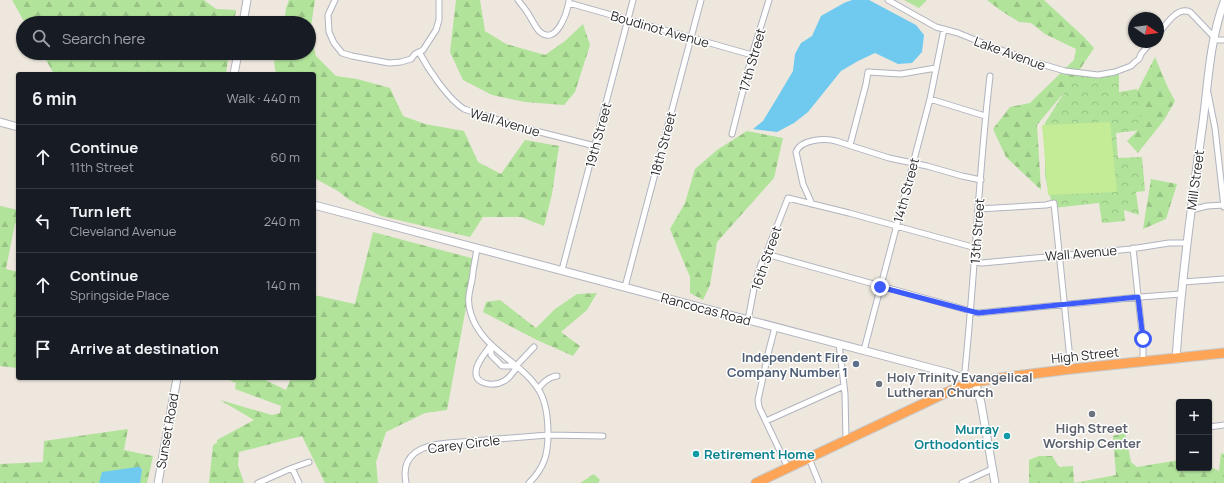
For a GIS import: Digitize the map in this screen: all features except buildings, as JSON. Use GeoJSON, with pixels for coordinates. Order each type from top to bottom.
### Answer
{"type":"FeatureCollection","features":[{"type":"Feature","properties":{"kind":"highway","name":"High Street"},"geometry":{"type":"LineString","coordinates":[[756,483],[964,382],[1224,353]]}},
{"type":"Feature","properties":{"kind":"main road"},"geometry":{"type":"LineString","coordinates":[[244,16],[247,0]]}},
{"type":"Feature","properties":{"kind":"main road","name":"Mill Street"},"geometry":{"type":"LineString","coordinates":[[1176,359],[1181,294],[1207,89],[1214,38],[1224,2]]}},
{"type":"Feature","properties":{"kind":"main road"},"geometry":{"type":"LineString","coordinates":[[234,72],[237,60]]}},
{"type":"Feature","properties":{"kind":"main road"},"geometry":{"type":"LineString","coordinates":[[0,122],[16,126]]}},
{"type":"Feature","properties":{"kind":"main road","name":"Rancocas Road"},"geometry":{"type":"LineString","coordinates":[[316,206],[949,373],[964,382]]}},
{"type":"Feature","properties":{"kind":"main road","name":"Sunset Road"},"geometry":{"type":"LineString","coordinates":[[158,483],[177,380]]}},
{"type":"Feature","properties":{"kind":"main road"},"geometry":{"type":"LineString","coordinates":[[974,382],[981,403],[995,483]]}},
{"type":"Feature","properties":{"kind":"street"},"geometry":{"type":"LineString","coordinates":[[335,0],[328,14],[328,27],[331,38],[342,53],[389,63],[411,59],[415,54],[423,50],[436,30],[439,20],[439,0]]}},
{"type":"Feature","properties":{"kind":"street"},"geometry":{"type":"LineString","coordinates":[[518,0],[539,31],[547,35],[554,34],[557,31],[565,15],[569,1]]}},
{"type":"Feature","properties":{"kind":"street","name":"19th Street"},"geometry":{"type":"LineString","coordinates":[[562,270],[634,0]]}},
{"type":"Feature","properties":{"kind":"street","name":"18th Street"},"geometry":{"type":"LineString","coordinates":[[625,287],[701,0]]}},
{"type":"Feature","properties":{"kind":"street","name":"17th Street"},"geometry":{"type":"LineString","coordinates":[[732,134],[752,55],[769,0]]}},
{"type":"Feature","properties":{"kind":"street","name":"Lake Avenue"},"geometry":{"type":"LineString","coordinates":[[888,0],[930,24],[1024,58],[1033,63],[1066,71],[1098,75],[1109,74],[1131,66],[1140,59],[1141,54],[1146,48]]}},
{"type":"Feature","properties":{"kind":"street","name":"Boudinot Avenue"},"geometry":{"type":"LineString","coordinates":[[569,1],[628,20],[752,55]]}},
{"type":"Feature","properties":{"kind":"street"},"geometry":{"type":"LineString","coordinates":[[1164,27],[1175,15],[1182,10],[1185,10],[1192,13],[1214,38],[1224,40]]}},
{"type":"Feature","properties":{"kind":"street","name":"14th Street"},"geometry":{"type":"LineString","coordinates":[[864,350],[930,99],[944,29]]}},
{"type":"Feature","properties":{"kind":"street","name":"Wall Avenue"},"geometry":{"type":"LineString","coordinates":[[419,52],[424,62],[448,95],[464,110],[520,127],[595,146]]}},
{"type":"Feature","properties":{"kind":"street"},"geometry":{"type":"LineString","coordinates":[[850,145],[868,72],[901,74],[936,68]]}},
{"type":"Feature","properties":{"kind":"street","name":"13th Street"},"geometry":{"type":"LineString","coordinates":[[964,382],[975,262],[985,116],[990,76]]}},
{"type":"Feature","properties":{"kind":"street"},"geometry":{"type":"LineString","coordinates":[[1191,210],[1207,206],[1224,206],[1214,122],[1207,89]]}},
{"type":"Feature","properties":{"kind":"street"},"geometry":{"type":"LineString","coordinates":[[930,99],[985,116]]}},
{"type":"Feature","properties":{"kind":"street"},"geometry":{"type":"LineString","coordinates":[[976,248],[812,204],[803,184],[796,152],[804,144],[822,140],[831,140],[885,156],[981,180]]}},
{"type":"Feature","properties":{"kind":"street","name":"16th Street"},"geometry":{"type":"LineString","coordinates":[[748,320],[755,283],[761,264],[788,198],[812,204]]}},
{"type":"Feature","properties":{"kind":"street"},"geometry":{"type":"LineString","coordinates":[[978,209],[1046,205],[1054,203],[1071,369]]}},
{"type":"Feature","properties":{"kind":"street","name":"Wall Avenue"},"geometry":{"type":"LineString","coordinates":[[975,262],[982,263],[1169,243],[1188,243]]}},
{"type":"Feature","properties":{"kind":"street"},"geometry":{"type":"LineString","coordinates":[[477,248],[468,292],[472,319],[476,327],[491,344],[538,389],[543,397],[546,408],[548,435],[547,450],[544,461],[536,475],[529,483]]}},
{"type":"Feature","properties":{"kind":"street"},"geometry":{"type":"LineString","coordinates":[[1133,248],[1143,343],[1143,362]]}},
{"type":"Feature","properties":{"kind":"street"},"geometry":{"type":"LineString","coordinates":[[766,254],[971,312],[982,313],[1181,294]]}},
{"type":"Feature","properties":{"kind":"street"},"geometry":{"type":"LineString","coordinates":[[1183,282],[1224,279]]}},
{"type":"Feature","properties":{"kind":"street"},"geometry":{"type":"LineString","coordinates":[[775,327],[758,396],[758,403],[788,468]]}},
{"type":"Feature","properties":{"kind":"street"},"geometry":{"type":"LineString","coordinates":[[491,344],[476,368],[476,375],[479,380],[490,384],[502,382],[508,378],[534,347]]}},
{"type":"Feature","properties":{"kind":"street"},"geometry":{"type":"LineString","coordinates":[[491,344],[491,355],[502,366],[516,367]]}},
{"type":"Feature","properties":{"kind":"street"},"geometry":{"type":"LineString","coordinates":[[839,344],[846,412],[846,440]]}},
{"type":"Feature","properties":{"kind":"street"},"geometry":{"type":"LineString","coordinates":[[538,389],[546,380],[552,376],[557,376]]}},
{"type":"Feature","properties":{"kind":"street"},"geometry":{"type":"LineString","coordinates":[[766,421],[844,386]]}},
{"type":"Feature","properties":{"kind":"street"},"geometry":{"type":"LineString","coordinates":[[1212,427],[1224,425]]}},
{"type":"Feature","properties":{"kind":"street","name":"Carey Circle"},"geometry":{"type":"LineString","coordinates":[[406,483],[405,473],[407,463],[410,458],[417,451],[442,443],[548,435],[603,436]]}},
{"type":"Feature","properties":{"kind":"street"},"geometry":{"type":"LineString","coordinates":[[809,458],[819,483]]}},
{"type":"Feature","properties":{"kind":"street"},"geometry":{"type":"LineString","coordinates":[[258,483],[309,462]]}},
{"type":"Feature","properties":{"kind":"street"},"geometry":{"type":"LineString","coordinates":[[292,468],[299,483]]}},
{"type":"Feature","properties":{"kind":"street"},"geometry":{"type":"LineString","coordinates":[[962,483],[992,469]]}},
{"type":"Feature","properties":{"kind":"green space"},"geometry":{"type":"Polygon","coordinates":[[[12,0],[204,0],[216,9],[236,10],[235,16],[21,16],[12,0]]]}},
{"type":"Feature","properties":{"kind":"green space"},"geometry":{"type":"Polygon","coordinates":[[[289,0],[315,0],[313,16],[285,16],[289,0]]]}},
{"type":"Feature","properties":{"kind":"green space"},"geometry":{"type":"Polygon","coordinates":[[[456,0],[480,0],[485,31],[506,44],[545,55],[565,41],[583,24],[590,45],[575,92],[564,105],[525,102],[492,95],[463,80],[450,52],[456,0]]]}},
{"type":"Feature","properties":{"kind":"green space"},"geometry":{"type":"Polygon","coordinates":[[[904,0],[927,0],[919,8],[904,0]]]}},
{"type":"Feature","properties":{"kind":"green space"},"geometry":{"type":"Polygon","coordinates":[[[987,0],[1044,0],[1094,48],[1067,89],[1037,125],[1041,190],[1006,157],[993,129],[1010,107],[1030,103],[1074,60],[1076,49],[1045,34],[1031,23],[1019,22],[987,0]]]}},
{"type":"Feature","properties":{"kind":"green space"},"geometry":{"type":"Polygon","coordinates":[[[316,56],[336,76],[357,79],[390,88],[403,116],[425,124],[464,131],[478,162],[501,174],[525,140],[559,146],[552,194],[544,226],[521,217],[483,217],[470,237],[381,216],[348,199],[338,191],[316,179],[316,72],[276,72],[275,60],[316,60],[316,56]]]}},
{"type":"Feature","properties":{"kind":"green space"},"geometry":{"type":"Polygon","coordinates":[[[1155,57],[1175,101],[1164,120],[1138,153],[1127,141],[1140,128],[1137,92],[1155,57]]]}},
{"type":"Feature","properties":{"kind":"green space"},"geometry":{"type":"Polygon","coordinates":[[[46,60],[228,60],[226,72],[53,72],[46,60]]]}},
{"type":"Feature","properties":{"kind":"green space"},"geometry":{"type":"Polygon","coordinates":[[[1077,72],[1088,74],[1119,73],[1119,92],[1137,89],[1142,130],[1116,133],[1118,158],[1142,157],[1145,191],[1136,192],[1139,215],[1124,210],[1125,221],[1102,223],[1099,203],[1053,208],[1045,176],[1045,123],[1077,72]]]}},
{"type":"Feature","properties":{"kind":"green space"},"geometry":{"type":"Polygon","coordinates":[[[1110,122],[1117,192],[1048,195],[1042,125],[1110,122]]]}},
{"type":"Feature","properties":{"kind":"green space"},"geometry":{"type":"Polygon","coordinates":[[[747,131],[783,138],[774,178],[717,242],[710,285],[703,300],[690,293],[690,277],[670,229],[685,203],[695,169],[717,150],[747,131]]]}},
{"type":"Feature","properties":{"kind":"green space"},"geometry":{"type":"Polygon","coordinates":[[[1151,179],[1177,184],[1166,219],[1143,229],[1151,179]]]}},
{"type":"Feature","properties":{"kind":"green space"},"geometry":{"type":"Polygon","coordinates":[[[0,206],[16,210],[16,223],[6,269],[16,272],[16,368],[0,366],[0,206]]]}},
{"type":"Feature","properties":{"kind":"green space"},"geometry":{"type":"Polygon","coordinates":[[[373,232],[475,259],[447,410],[425,413],[386,432],[376,462],[378,483],[325,483],[302,436],[239,452],[238,465],[244,483],[209,483],[213,445],[217,443],[217,440],[254,420],[220,400],[272,415],[280,413],[281,406],[235,389],[236,383],[229,380],[265,380],[286,390],[290,380],[316,380],[316,295],[355,304],[373,232]]]}},
{"type":"Feature","properties":{"kind":"green space"},"geometry":{"type":"Polygon","coordinates":[[[597,293],[587,310],[561,332],[580,346],[573,356],[537,340],[483,312],[486,302],[500,300],[536,328],[555,309],[577,294],[597,293]]]}},
{"type":"Feature","properties":{"kind":"green space"},"geometry":{"type":"Polygon","coordinates":[[[128,429],[124,450],[153,456],[147,483],[0,483],[0,464],[43,462],[44,441],[128,429]]]}},
{"type":"Feature","properties":{"kind":"green space"},"geometry":{"type":"Polygon","coordinates":[[[1125,432],[1131,462],[1137,467],[1176,460],[1176,471],[1212,471],[1212,468],[1219,471],[1221,453],[1224,454],[1224,483],[1074,483],[1116,475],[1113,436],[1125,432]]]}},
{"type":"Feature","properties":{"kind":"green space"},"geometry":{"type":"Polygon","coordinates":[[[1039,456],[1052,456],[1059,467],[1073,466],[1074,483],[1029,483],[1029,460],[1039,456]]]}},
{"type":"Feature","properties":{"kind":"green space"},"geometry":{"type":"Polygon","coordinates":[[[594,474],[600,480],[598,483],[580,483],[594,474]]]}},
{"type":"Feature","properties":{"kind":"water"},"geometry":{"type":"Polygon","coordinates":[[[852,0],[869,0],[916,25],[924,35],[922,52],[912,63],[898,64],[875,53],[841,71],[808,112],[794,123],[777,132],[753,129],[763,121],[777,98],[793,71],[795,54],[801,43],[812,36],[821,16],[852,0]]]}},
{"type":"Feature","properties":{"kind":"water"},"geometry":{"type":"Polygon","coordinates":[[[140,467],[142,470],[140,483],[99,483],[102,472],[140,467]]]}},
{"type":"Feature","properties":{"kind":"place","name":"Independent Fire Company Number 1"},"geometry":{"type":"Point","coordinates":[856,364]}},
{"type":"Feature","properties":{"kind":"place","name":"Holy Trinity Evangelical Lutheran Church"},"geometry":{"type":"Point","coordinates":[879,384]}},
{"type":"Feature","properties":{"kind":"place","name":"High Street Worship Center"},"geometry":{"type":"Point","coordinates":[1092,414]}},
{"type":"Feature","properties":{"kind":"place","name":"Murray Orthodontics"},"geometry":{"type":"Point","coordinates":[1007,436]}},
{"type":"Feature","properties":{"kind":"place","name":"Retirement Home"},"geometry":{"type":"Point","coordinates":[696,454]}},
{"type":"Feature","properties":{"kind":"route"},"geometry":{"type":"LineString","coordinates":[[880,287],[978,313],[1138,297],[1143,339]]}}]}
